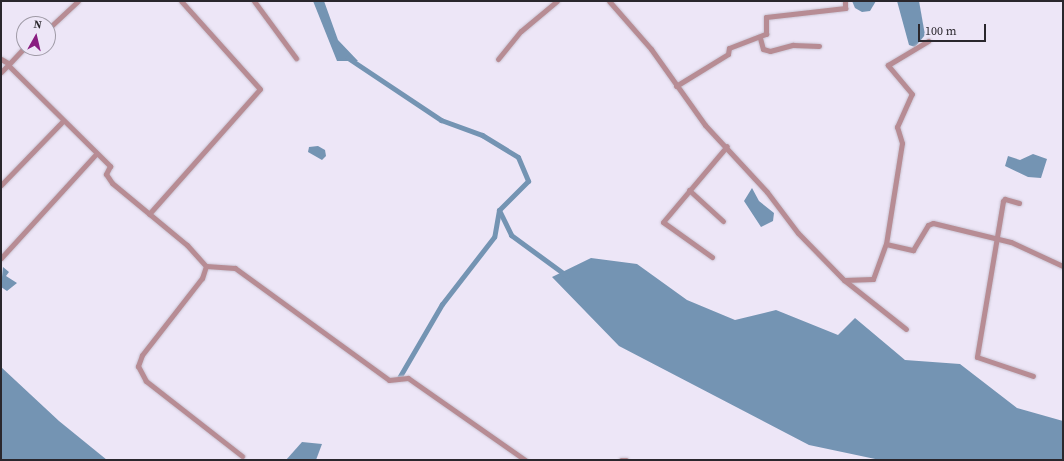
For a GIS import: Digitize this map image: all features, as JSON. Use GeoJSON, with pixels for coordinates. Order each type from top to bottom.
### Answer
{"type":"FeatureCollection","features":[{"type":"Feature","properties":{"kind":"street"},"geometry":{"type":"LineString","coordinates":[[56,22],[78,1]]}},
{"type":"Feature","properties":{"kind":"street"},"geometry":{"type":"LineString","coordinates":[[149,214],[260,89],[181,1]]}},
{"type":"Feature","properties":{"kind":"street"},"geometry":{"type":"LineString","coordinates":[[254,1],[296,58]]}},
{"type":"Feature","properties":{"kind":"street"},"geometry":{"type":"LineString","coordinates":[[498,59],[522,31],[557,1]]}},
{"type":"Feature","properties":{"kind":"street"},"geometry":{"type":"LineString","coordinates":[[609,1],[651,49],[705,125],[727,146],[768,192],[798,233],[844,280],[906,329]]}},
{"type":"Feature","properties":{"kind":"street"},"geometry":{"type":"LineString","coordinates":[[676,86],[728,54],[729,48],[760,38],[766,34],[766,17],[845,8],[845,1]]}},
{"type":"Feature","properties":{"kind":"street"},"geometry":{"type":"LineString","coordinates":[[760,38],[763,49],[770,51],[793,46],[819,46]]}},
{"type":"Feature","properties":{"kind":"street"},"geometry":{"type":"LineString","coordinates":[[844,280],[873,279],[886,244],[902,143],[897,127],[912,94],[888,65],[928,41]]}},
{"type":"Feature","properties":{"kind":"street"},"geometry":{"type":"LineString","coordinates":[[1,72],[16,56]]}},
{"type":"Feature","properties":{"kind":"street"},"geometry":{"type":"LineString","coordinates":[[1,59],[8,64],[63,121],[110,166],[106,174],[112,184],[187,245],[206,266],[235,268],[389,380],[408,378],[525,460]]}},
{"type":"Feature","properties":{"kind":"street"},"geometry":{"type":"LineString","coordinates":[[1,185],[63,121]]}},
{"type":"Feature","properties":{"kind":"street"},"geometry":{"type":"LineString","coordinates":[[712,257],[663,222],[727,146]]}},
{"type":"Feature","properties":{"kind":"street"},"geometry":{"type":"LineString","coordinates":[[1,258],[96,154]]}},
{"type":"Feature","properties":{"kind":"street"},"geometry":{"type":"LineString","coordinates":[[689,190],[723,221]]}},
{"type":"Feature","properties":{"kind":"street"},"geometry":{"type":"LineString","coordinates":[[1019,203],[1003,201],[977,359],[1033,376]]}},
{"type":"Feature","properties":{"kind":"street"},"geometry":{"type":"LineString","coordinates":[[886,244],[913,250],[928,225],[933,223],[997,238],[1063,266]]}},
{"type":"Feature","properties":{"kind":"street"},"geometry":{"type":"LineString","coordinates":[[206,266],[202,278],[142,355],[138,366],[146,381],[242,456]]}},
{"type":"Feature","properties":{"kind":"street"},"geometry":{"type":"LineString","coordinates":[[621,460],[626,460]]}},
{"type":"Feature","properties":{"kind":"water"},"geometry":{"type":"Polygon","coordinates":[[[313,1],[324,1],[338,40],[358,61],[337,61],[313,1]]]}},
{"type":"Feature","properties":{"kind":"water"},"geometry":{"type":"Polygon","coordinates":[[[852,1],[876,1],[870,11],[862,12],[855,8],[852,1]]]}},
{"type":"Feature","properties":{"kind":"water"},"geometry":{"type":"Polygon","coordinates":[[[897,1],[919,1],[925,35],[915,47],[909,45],[897,1]]]}},
{"type":"Feature","properties":{"kind":"water"},"geometry":{"type":"Polygon","coordinates":[[[318,146],[325,150],[326,156],[322,160],[308,152],[309,147],[318,146]]]}},
{"type":"Feature","properties":{"kind":"water"},"geometry":{"type":"Polygon","coordinates":[[[1033,154],[1047,159],[1041,178],[1028,177],[1005,166],[1008,156],[1020,160],[1033,154]]]}},
{"type":"Feature","properties":{"kind":"water"},"geometry":{"type":"Polygon","coordinates":[[[752,188],[759,201],[774,213],[773,221],[761,227],[744,201],[752,188]]]}},
{"type":"Feature","properties":{"kind":"water"},"geometry":{"type":"Polygon","coordinates":[[[591,258],[637,264],[687,300],[735,320],[776,310],[838,335],[855,318],[905,360],[960,364],[1017,408],[1063,421],[1063,460],[880,460],[809,445],[619,346],[552,277],[591,258]]]}},
{"type":"Feature","properties":{"kind":"water"},"geometry":{"type":"Polygon","coordinates":[[[3,267],[9,272],[6,276],[17,283],[7,291],[1,287],[3,267]]]}},
{"type":"Feature","properties":{"kind":"water"},"geometry":{"type":"Polygon","coordinates":[[[1,367],[59,421],[107,460],[1,460],[1,367]]]}},
{"type":"Feature","properties":{"kind":"water"},"geometry":{"type":"Polygon","coordinates":[[[302,442],[322,444],[316,460],[286,460],[302,442]]]}},
{"type":"Feature","properties":{"kind":"waterway"},"geometry":{"type":"LineString","coordinates":[[348,58],[441,120],[482,135],[518,157],[528,181],[499,210],[494,237],[442,304],[399,378]]}},
{"type":"Feature","properties":{"kind":"waterway"},"geometry":{"type":"LineString","coordinates":[[499,210],[511,235],[567,276]]}}]}
